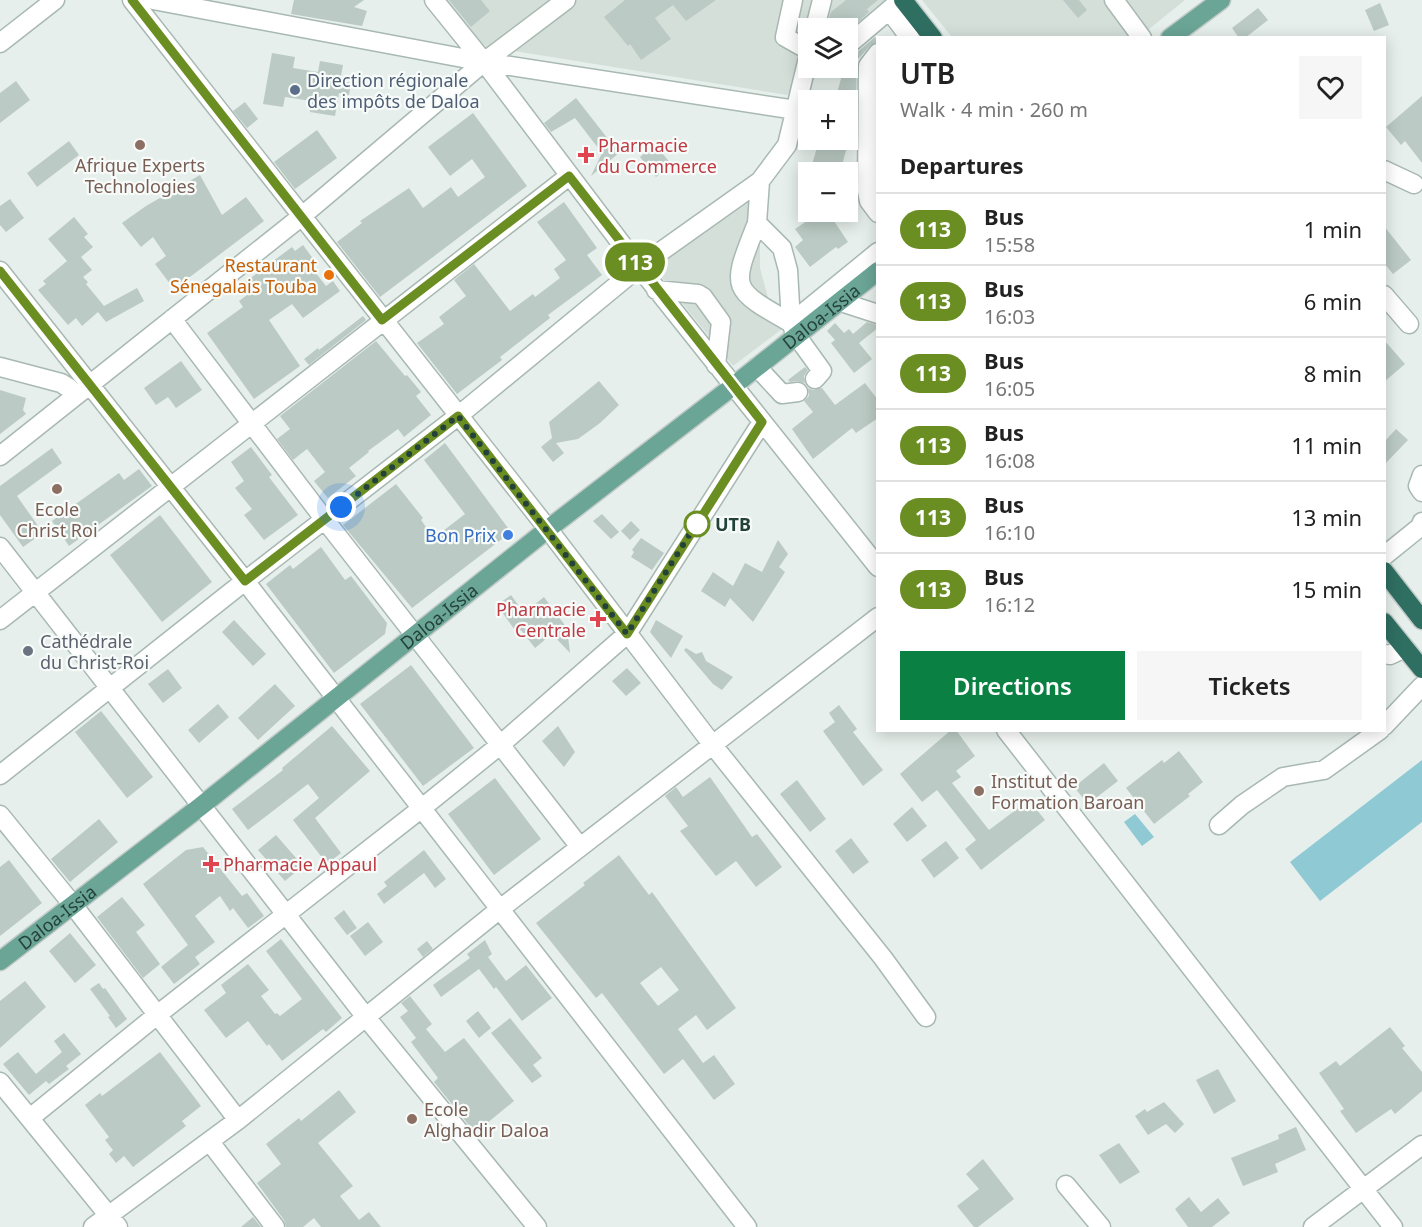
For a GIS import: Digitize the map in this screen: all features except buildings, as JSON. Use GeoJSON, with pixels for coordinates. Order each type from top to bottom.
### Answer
{"type":"FeatureCollection","features":[{"type":"Feature","properties":{"kind":"highway"},"geometry":{"type":"LineString","coordinates":[[898,3],[931,36]]}},
{"type":"Feature","properties":{"kind":"highway"},"geometry":{"type":"LineString","coordinates":[[1386,574],[1422,620]]}},
{"type":"Feature","properties":{"kind":"highway"},"geometry":{"type":"LineString","coordinates":[[1386,624],[1422,669]]}},
{"type":"Feature","properties":{"kind":"main road"},"geometry":{"type":"LineString","coordinates":[[1171,36],[1221,0]]}},
{"type":"Feature","properties":{"kind":"main road","name":"Daloa-Issia"},"geometry":{"type":"LineString","coordinates":[[0,961],[201,806],[548,529],[732,387],[757,367],[794,329],[838,302],[876,273]]}},
{"type":"Feature","properties":{"kind":"street"},"geometry":{"type":"LineString","coordinates":[[0,43],[55,0]]}},
{"type":"Feature","properties":{"kind":"street"},"geometry":{"type":"LineString","coordinates":[[132,0],[548,529],[712,744],[883,958],[926,1017]]}},
{"type":"Feature","properties":{"kind":"street"},"geometry":{"type":"LineString","coordinates":[[153,0],[484,62],[796,110]]}},
{"type":"Feature","properties":{"kind":"street"},"geometry":{"type":"LineString","coordinates":[[434,0],[484,62],[656,290],[876,564]]}},
{"type":"Feature","properties":{"kind":"street"},"geometry":{"type":"LineString","coordinates":[[0,456],[302,216],[484,62],[566,0]]}},
{"type":"Feature","properties":{"kind":"street"},"geometry":{"type":"LineString","coordinates":[[793,0],[785,37],[798,44]]}},
{"type":"Feature","properties":{"kind":"street"},"geometry":{"type":"LineString","coordinates":[[818,18],[822,0]]}},
{"type":"Feature","properties":{"kind":"street"},"geometry":{"type":"LineString","coordinates":[[1114,0],[1141,36]]}},
{"type":"Feature","properties":{"kind":"street"},"geometry":{"type":"LineString","coordinates":[[898,3],[903,35]]}},
{"type":"Feature","properties":{"kind":"street"},"geometry":{"type":"LineString","coordinates":[[858,37],[898,3]]}},
{"type":"Feature","properties":{"kind":"street"},"geometry":{"type":"LineString","coordinates":[[876,56],[868,66],[867,191],[869,201],[876,210]]}},
{"type":"Feature","properties":{"kind":"street"},"geometry":{"type":"LineString","coordinates":[[0,775],[458,416],[639,267],[760,181],[787,145],[804,78]]}},
{"type":"Feature","properties":{"kind":"street"},"geometry":{"type":"LineString","coordinates":[[803,82],[808,78]]}},
{"type":"Feature","properties":{"kind":"street"},"geometry":{"type":"LineString","coordinates":[[1386,171],[1414,184]]}},
{"type":"Feature","properties":{"kind":"street"},"geometry":{"type":"LineString","coordinates":[[0,620],[569,176]]}},
{"type":"Feature","properties":{"kind":"street"},"geometry":{"type":"LineString","coordinates":[[760,181],[757,223],[742,263],[739,282],[747,297],[794,329],[822,371],[815,379]]}},
{"type":"Feature","properties":{"kind":"street"},"geometry":{"type":"LineString","coordinates":[[757,223],[782,248],[788,270],[794,329]]}},
{"type":"Feature","properties":{"kind":"street"},"geometry":{"type":"LineString","coordinates":[[794,329],[876,254]]}},
{"type":"Feature","properties":{"kind":"street"},"geometry":{"type":"LineString","coordinates":[[0,271],[83,390],[172,487],[747,1227]]}},
{"type":"Feature","properties":{"kind":"street"},"geometry":{"type":"LineString","coordinates":[[656,290],[698,294],[704,297],[721,322],[716,365]]}},
{"type":"Feature","properties":{"kind":"street"},"geometry":{"type":"LineString","coordinates":[[1386,297],[1409,324]]}},
{"type":"Feature","properties":{"kind":"street"},"geometry":{"type":"LineString","coordinates":[[838,302],[876,313]]}},
{"type":"Feature","properties":{"kind":"street"},"geometry":{"type":"LineString","coordinates":[[172,319],[325,520],[580,847]]}},
{"type":"Feature","properties":{"kind":"street"},"geometry":{"type":"LineString","coordinates":[[0,367],[61,383],[69,388],[83,390]]}},
{"type":"Feature","properties":{"kind":"street"},"geometry":{"type":"LineString","coordinates":[[757,367],[782,394],[798,392]]}},
{"type":"Feature","properties":{"kind":"street"},"geometry":{"type":"LineString","coordinates":[[30,1118],[500,745],[627,634],[762,422]]}},
{"type":"Feature","properties":{"kind":"street"},"geometry":{"type":"LineString","coordinates":[[1422,474],[1418,486],[1422,492]]}},
{"type":"Feature","properties":{"kind":"street"},"geometry":{"type":"LineString","coordinates":[[1386,554],[1420,527],[1422,522]]}},
{"type":"Feature","properties":{"kind":"street"},"geometry":{"type":"LineString","coordinates":[[0,548],[286,915],[537,1227]]}},
{"type":"Feature","properties":{"kind":"street"},"geometry":{"type":"LineString","coordinates":[[93,1227],[113,1221],[500,909],[876,619]]}},
{"type":"Feature","properties":{"kind":"street"},"geometry":{"type":"LineString","coordinates":[[1386,654],[1390,655],[1406,648]]}},
{"type":"Feature","properties":{"kind":"street"},"geometry":{"type":"LineString","coordinates":[[1386,721],[1422,686]]}},
{"type":"Feature","properties":{"kind":"street"},"geometry":{"type":"LineString","coordinates":[[1008,732],[1393,1227]]}},
{"type":"Feature","properties":{"kind":"street"},"geometry":{"type":"LineString","coordinates":[[1219,825],[1242,805],[1283,777],[1324,770],[1374,732]]}},
{"type":"Feature","properties":{"kind":"street"},"geometry":{"type":"LineString","coordinates":[[0,815],[73,905],[238,1120]]}},
{"type":"Feature","properties":{"kind":"street"},"geometry":{"type":"LineString","coordinates":[[0,1082],[113,1221]]}},
{"type":"Feature","properties":{"kind":"street"},"geometry":{"type":"LineString","coordinates":[[210,1142],[275,1227]]}},
{"type":"Feature","properties":{"kind":"street"},"geometry":{"type":"LineString","coordinates":[[1313,1227],[1422,1145]]}},
{"type":"Feature","properties":{"kind":"street"},"geometry":{"type":"LineString","coordinates":[[1066,1185],[1101,1227]]}},
{"type":"Feature","properties":{"kind":"shaded area"},"geometry":{"type":"Polygon","coordinates":[[[447,0],[894,0],[858,30],[858,18],[798,18],[798,78],[803,78],[787,95],[483,46],[447,0]]]}},
{"type":"Feature","properties":{"kind":"shaded area"},"geometry":{"type":"Polygon","coordinates":[[[922,0],[1185,0],[1140,36],[951,36],[922,0]]]}},
{"type":"Feature","properties":{"kind":"shaded area"},"geometry":{"type":"Polygon","coordinates":[[[760,186],[760,268],[771,309],[782,329],[733,366],[653,267],[760,186]]]}},
{"type":"Feature","properties":{"kind":"water"},"geometry":{"type":"Polygon","coordinates":[[[1422,760],[1422,822],[1320,901],[1290,862],[1422,760]]]}},
{"type":"Feature","properties":{"kind":"water"},"geometry":{"type":"Polygon","coordinates":[[[1135,814],[1154,837],[1142,846],[1124,822],[1135,814]]]}},
{"type":"Feature","properties":{"kind":"bus line","name":"113"},"geometry":{"type":"LineString","coordinates":[[0,271],[245,581],[458,416],[548,529],[627,634],[762,422],[647,279],[569,176],[382,320],[132,0]]}},
{"type":"Feature","properties":{"kind":"place","name":"Direction régionale des impôts de Daloa"},"geometry":{"type":"Point","coordinates":[295,90]}},
{"type":"Feature","properties":{"kind":"place","name":"Afrique Experts Technologies"},"geometry":{"type":"Point","coordinates":[140,145]}},
{"type":"Feature","properties":{"kind":"place","name":"Pharmacie du Commerce"},"geometry":{"type":"Point","coordinates":[586,155]}},
{"type":"Feature","properties":{"kind":"place","name":"Restaurant Sénegalais Touba"},"geometry":{"type":"Point","coordinates":[329,275]}},
{"type":"Feature","properties":{"kind":"place","name":"Ecole Christ Roi"},"geometry":{"type":"Point","coordinates":[57,489]}},
{"type":"Feature","properties":{"kind":"place","name":"UTB"},"geometry":{"type":"Point","coordinates":[697,524]}},
{"type":"Feature","properties":{"kind":"place","name":"Bon Prix"},"geometry":{"type":"Point","coordinates":[508,535]}},
{"type":"Feature","properties":{"kind":"place","name":"Pharmacie Centrale"},"geometry":{"type":"Point","coordinates":[598,619]}},
{"type":"Feature","properties":{"kind":"place","name":"Cathédrale du Christ-Roi"},"geometry":{"type":"Point","coordinates":[28,651]}},
{"type":"Feature","properties":{"kind":"place","name":"Institut de Formation Baroan"},"geometry":{"type":"Point","coordinates":[979,791]}},
{"type":"Feature","properties":{"kind":"place","name":"Pharmacie Appaul"},"geometry":{"type":"Point","coordinates":[211,864]}},
{"type":"Feature","properties":{"kind":"place","name":"Ecole Alghadir Daloa"},"geometry":{"type":"Point","coordinates":[412,1119]}},
{"type":"Feature","properties":{"kind":"route"},"geometry":{"type":"LineString","coordinates":[[341,507],[458,416],[548,529],[627,634],[700,518],[697,524]]}}]}
